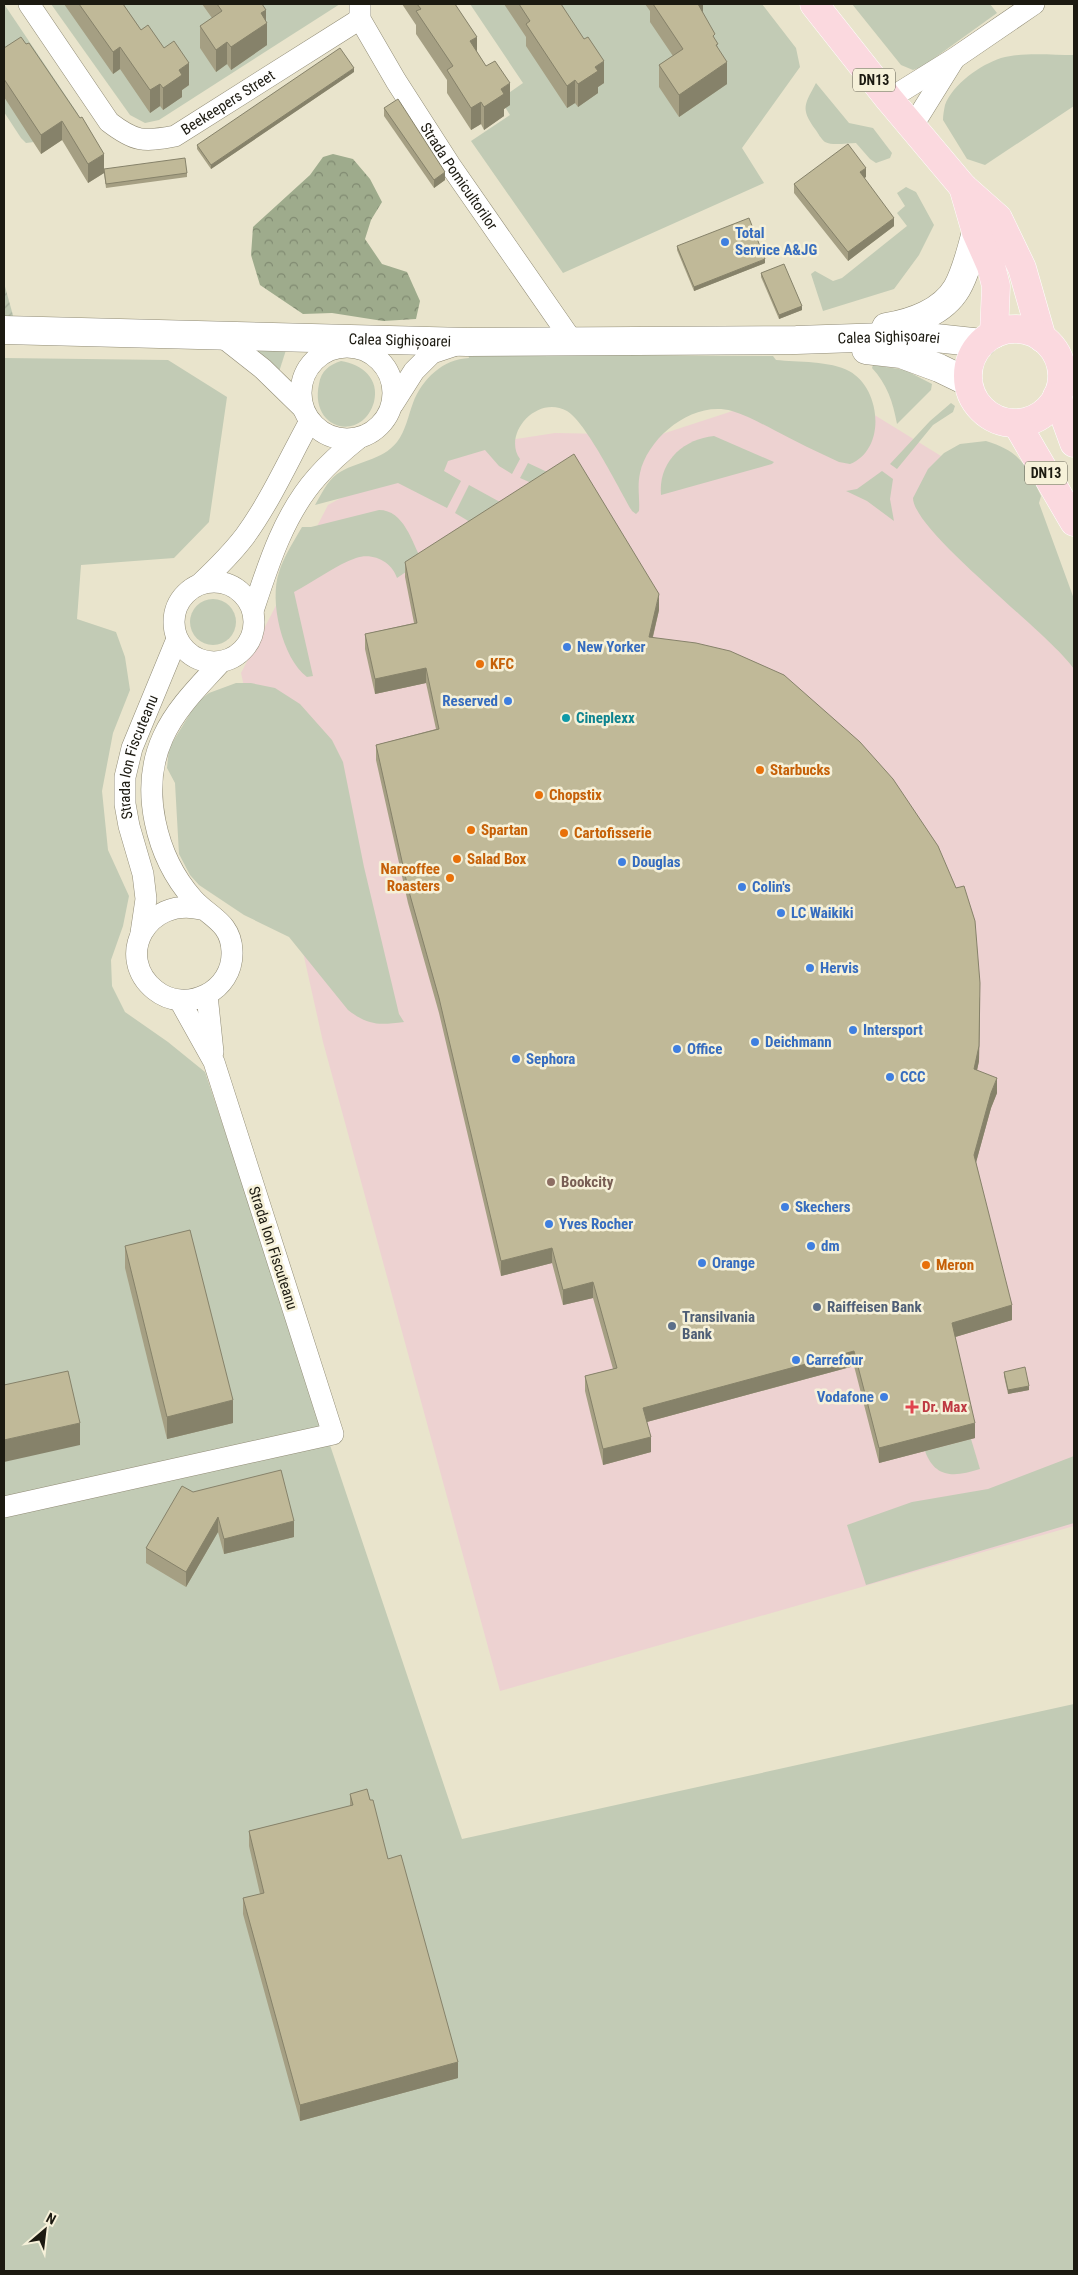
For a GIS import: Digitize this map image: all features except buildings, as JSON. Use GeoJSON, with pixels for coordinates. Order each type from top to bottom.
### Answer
{"type":"FeatureCollection","features":[{"type":"Feature","properties":{"kind":"main road","name":"DN13"},"geometry":{"type":"LineString","coordinates":[[814,4],[888,99],[963,187],[998,218],[1022,268],[1042,338],[1053,350],[1059,364],[1061,380],[1057,396],[1074,443]]}},
{"type":"Feature","properties":{"kind":"main road","name":"DN13"},"geometry":{"type":"LineString","coordinates":[[963,187],[976,232],[991,266],[996,286],[988,338],[974,354],[969,368],[968,382]]}},
{"type":"Feature","properties":{"kind":"main road"},"geometry":{"type":"LineString","coordinates":[[796,340],[892,326],[919,318],[939,308],[956,289],[976,232]]}},
{"type":"Feature","properties":{"kind":"main road"},"geometry":{"type":"LineString","coordinates":[[988,338],[1010,329],[1027,330],[1042,338]]}},
{"type":"Feature","properties":{"kind":"main road","name":"Calea Sighișoarei"},"geometry":{"type":"LineString","coordinates":[[4,330],[220,335],[351,343],[796,340],[917,336],[988,338]]}},
{"type":"Feature","properties":{"kind":"main road","name":"Calea Sighișoarei"},"geometry":{"type":"LineString","coordinates":[[796,340],[901,354],[939,368],[968,382]]}},
{"type":"Feature","properties":{"kind":"main road"},"geometry":{"type":"LineString","coordinates":[[968,382],[972,397],[979,407],[990,416],[1002,422],[1017,424],[1032,420],[1042,415],[1057,396]]}},
{"type":"Feature","properties":{"kind":"main road","name":"DN13"},"geometry":{"type":"LineString","coordinates":[[1017,424],[1074,522]]}},
{"type":"Feature","properties":{"kind":"street","name":"Beekeepers Street"},"geometry":{"type":"LineString","coordinates":[[29,4],[109,122],[128,136],[150,141],[175,136],[360,11]]}},
{"type":"Feature","properties":{"kind":"street"},"geometry":{"type":"LineString","coordinates":[[888,99],[955,58],[1034,4]]}},
{"type":"Feature","properties":{"kind":"street","name":"Strada Pomicultorilor"},"geometry":{"type":"LineString","coordinates":[[360,11],[396,81],[450,165],[573,342]]}},
{"type":"Feature","properties":{"kind":"street"},"geometry":{"type":"LineString","coordinates":[[912,127],[955,58]]}},
{"type":"Feature","properties":{"kind":"street"},"geometry":{"type":"LineString","coordinates":[[220,335],[263,370],[307,414],[320,430],[332,437],[346,440],[359,438],[381,426],[414,371],[432,354],[467,342]]}},
{"type":"Feature","properties":{"kind":"street"},"geometry":{"type":"LineString","coordinates":[[359,438],[334,459],[316,478],[295,509],[270,559],[254,611],[255,625],[252,638],[244,650],[234,658],[221,662],[208,662],[195,658],[184,650],[177,638],[174,626],[177,606],[188,590],[200,584],[220,565],[246,534],[270,496],[307,414],[301,395],[302,382],[311,365],[326,352],[351,343],[375,356],[385,366],[391,378],[394,391],[393,404]]}},
{"type":"Feature","properties":{"kind":"street"},"geometry":{"type":"LineString","coordinates":[[200,584],[220,582],[238,589],[248,599],[254,611]]}},
{"type":"Feature","properties":{"kind":"street","name":"Strada Ion Fiscuteanu"},"geometry":{"type":"LineString","coordinates":[[140,938],[146,899],[143,874],[129,826],[125,777],[132,748],[177,638]]}},
{"type":"Feature","properties":{"kind":"street","name":"Strada Ion Fiscuteanu"},"geometry":{"type":"LineString","coordinates":[[201,909],[184,889],[164,851],[153,811],[154,766],[162,738],[173,718],[221,662]]}},
{"type":"Feature","properties":{"kind":"street"},"geometry":{"type":"LineString","coordinates":[[189,906],[201,909],[213,915],[223,925],[230,937],[232,950],[231,964],[226,976],[218,987],[207,995],[194,1000],[180,1000],[160,993],[145,979],[139,966],[140,938],[150,922],[164,911],[189,906]]}},
{"type":"Feature","properties":{"kind":"street","name":"Strada Ion Fiscuteanu"},"geometry":{"type":"LineString","coordinates":[[207,995],[214,1062]]}},
{"type":"Feature","properties":{"kind":"street","name":"Strada Ion Fiscuteanu"},"geometry":{"type":"LineString","coordinates":[[4,1507],[333,1434],[214,1062],[180,1000]]}},
{"type":"Feature","properties":{"kind":"shaded area"},"geometry":{"type":"Polygon","coordinates":[[[821,382],[967,472],[1074,623],[1074,1526],[500,1691],[323,1042],[241,673],[328,505],[424,453],[555,433],[659,435],[821,382]]]}},
{"type":"Feature","properties":{"kind":"green space"},"geometry":{"type":"Polygon","coordinates":[[[4,4],[78,114],[34,142],[26,143],[21,138],[4,112],[4,4]]]}},
{"type":"Feature","properties":{"kind":"green space"},"geometry":{"type":"Polygon","coordinates":[[[51,4],[340,4],[159,120],[145,123],[130,115],[51,4]]]}},
{"type":"Feature","properties":{"kind":"green space"},"geometry":{"type":"Polygon","coordinates":[[[470,4],[762,4],[796,48],[800,67],[742,148],[764,183],[563,273],[471,141],[510,115],[500,99],[523,83],[470,4]]]}},
{"type":"Feature","properties":{"kind":"green space"},"geometry":{"type":"Polygon","coordinates":[[[852,4],[990,4],[997,13],[922,67],[913,70],[901,65],[852,4]]]}},
{"type":"Feature","properties":{"kind":"green space"},"geometry":{"type":"Polygon","coordinates":[[[1028,54],[1074,55],[1074,106],[985,165],[967,159],[943,120],[943,114],[949,97],[968,76],[993,61],[1010,56],[1028,54]]]}},
{"type":"Feature","properties":{"kind":"green space"},"geometry":{"type":"Polygon","coordinates":[[[816,83],[849,123],[873,128],[892,153],[890,158],[876,163],[856,143],[832,144],[824,141],[810,122],[806,111],[807,101],[816,83]]]}},
{"type":"Feature","properties":{"kind":"green space"},"geometry":{"type":"Polygon","coordinates":[[[333,154],[353,159],[370,179],[382,202],[371,220],[365,239],[382,264],[407,272],[420,301],[416,319],[383,321],[332,313],[303,314],[260,285],[251,255],[253,227],[310,175],[323,157],[333,154]]]}},
{"type":"Feature","properties":{"kind":"green space"},"geometry":{"type":"Polygon","coordinates":[[[906,187],[916,192],[934,225],[919,255],[894,289],[823,311],[811,274],[815,271],[833,281],[842,278],[907,226],[897,213],[905,206],[897,193],[906,187]]]}},
{"type":"Feature","properties":{"kind":"green space"},"geometry":{"type":"Polygon","coordinates":[[[4,283],[14,319],[4,319],[4,283]]]}},
{"type":"Feature","properties":{"kind":"green space"},"geometry":{"type":"Polygon","coordinates":[[[286,350],[278,375],[249,351],[286,350]]]}},
{"type":"Feature","properties":{"kind":"green space"},"geometry":{"type":"Polygon","coordinates":[[[468,354],[773,356],[776,360],[833,365],[849,371],[860,379],[868,391],[873,404],[874,432],[870,446],[862,456],[850,464],[839,462],[753,419],[732,411],[717,409],[702,411],[674,424],[652,447],[640,473],[639,511],[636,514],[632,511],[592,442],[575,418],[567,411],[556,407],[544,408],[534,412],[519,428],[516,449],[520,459],[512,474],[499,466],[485,450],[448,461],[444,471],[461,481],[447,508],[398,483],[315,505],[327,484],[337,474],[376,457],[391,448],[403,433],[417,394],[428,378],[442,366],[459,359],[469,358],[468,354]]]}},
{"type":"Feature","properties":{"kind":"green space"},"geometry":{"type":"Polygon","coordinates":[[[4,358],[168,360],[227,397],[209,522],[174,558],[81,565],[77,619],[116,632],[125,657],[130,690],[113,733],[102,791],[108,850],[129,896],[123,926],[111,960],[112,986],[125,1012],[168,1042],[205,1072],[462,1839],[1074,1704],[1074,2271],[4,2271],[4,358]]]}},
{"type":"Feature","properties":{"kind":"green space"},"geometry":{"type":"Polygon","coordinates":[[[341,361],[356,365],[368,374],[372,380],[375,394],[374,402],[368,415],[359,423],[349,426],[338,426],[329,421],[322,412],[318,400],[319,384],[322,375],[333,364],[341,361]]]}},
{"type":"Feature","properties":{"kind":"green space"},"geometry":{"type":"Polygon","coordinates":[[[873,365],[905,370],[932,384],[931,390],[897,424],[889,394],[882,380],[872,368],[873,365]]]}},
{"type":"Feature","properties":{"kind":"green space"},"geometry":{"type":"Polygon","coordinates":[[[951,403],[955,406],[953,412],[933,425],[897,469],[890,464],[930,421],[951,403]]]}},
{"type":"Feature","properties":{"kind":"green space"},"geometry":{"type":"Polygon","coordinates":[[[714,436],[774,462],[661,495],[661,483],[664,472],[675,454],[692,442],[714,436]]]}},
{"type":"Feature","properties":{"kind":"green space"},"geometry":{"type":"Polygon","coordinates":[[[986,441],[1007,450],[1021,461],[1041,496],[1039,503],[1074,599],[1074,669],[1039,632],[984,583],[935,534],[919,513],[913,498],[928,469],[944,453],[960,444],[986,441]]]}},
{"type":"Feature","properties":{"kind":"green space"},"geometry":{"type":"Polygon","coordinates":[[[528,463],[560,478],[543,488],[520,478],[528,463]]]}},
{"type":"Feature","properties":{"kind":"green space"},"geometry":{"type":"Polygon","coordinates":[[[882,471],[893,479],[890,499],[894,521],[867,501],[846,491],[857,489],[882,471]]]}},
{"type":"Feature","properties":{"kind":"green space"},"geometry":{"type":"Polygon","coordinates":[[[469,485],[511,508],[480,528],[455,513],[469,485]]]}},
{"type":"Feature","properties":{"kind":"green space"},"geometry":{"type":"Polygon","coordinates":[[[379,510],[388,511],[401,521],[422,561],[397,578],[391,567],[386,563],[375,557],[362,556],[348,561],[294,592],[313,676],[307,677],[291,657],[280,628],[277,613],[276,584],[284,560],[302,527],[311,527],[379,510]]]}},
{"type":"Feature","properties":{"kind":"green space"},"geometry":{"type":"Polygon","coordinates":[[[208,599],[218,599],[232,609],[236,622],[232,635],[226,641],[218,645],[208,645],[194,635],[190,627],[190,617],[200,603],[208,599]]]}},
{"type":"Feature","properties":{"kind":"green space"},"geometry":{"type":"Polygon","coordinates":[[[236,683],[251,683],[275,688],[300,704],[332,740],[343,762],[364,867],[399,1014],[404,1022],[388,1024],[368,1022],[348,1010],[289,937],[244,915],[199,885],[190,875],[179,854],[175,783],[167,768],[169,748],[197,702],[209,693],[236,683]]]}},
{"type":"Feature","properties":{"kind":"green space"},"geometry":{"type":"Polygon","coordinates":[[[971,1439],[980,1469],[971,1472],[947,1474],[940,1471],[934,1467],[925,1451],[971,1439]]]}},
{"type":"Feature","properties":{"kind":"green space"},"geometry":{"type":"Polygon","coordinates":[[[1074,1456],[1074,1523],[866,1585],[847,1525],[912,1502],[988,1489],[1074,1456]]]}},
{"type":"Feature","properties":{"kind":"place","name":"Total Service A&JG"},"geometry":{"type":"Point","coordinates":[725,242]}},
{"type":"Feature","properties":{"kind":"place","name":"New Yorker"},"geometry":{"type":"Point","coordinates":[567,647]}},
{"type":"Feature","properties":{"kind":"place","name":"KFC"},"geometry":{"type":"Point","coordinates":[480,664]}},
{"type":"Feature","properties":{"kind":"place","name":"Reserved"},"geometry":{"type":"Point","coordinates":[508,701]}},
{"type":"Feature","properties":{"kind":"place","name":"Cineplexx"},"geometry":{"type":"Point","coordinates":[566,718]}},
{"type":"Feature","properties":{"kind":"place","name":"Starbucks"},"geometry":{"type":"Point","coordinates":[760,770]}},
{"type":"Feature","properties":{"kind":"place","name":"Chopstix"},"geometry":{"type":"Point","coordinates":[539,795]}},
{"type":"Feature","properties":{"kind":"place","name":"Spartan"},"geometry":{"type":"Point","coordinates":[471,830]}},
{"type":"Feature","properties":{"kind":"place","name":"Cartofisserie"},"geometry":{"type":"Point","coordinates":[564,833]}},
{"type":"Feature","properties":{"kind":"place","name":"Salad Box"},"geometry":{"type":"Point","coordinates":[457,859]}},
{"type":"Feature","properties":{"kind":"place","name":"Douglas"},"geometry":{"type":"Point","coordinates":[622,862]}},
{"type":"Feature","properties":{"kind":"place","name":"Narcoffee Roasters"},"geometry":{"type":"Point","coordinates":[450,878]}},
{"type":"Feature","properties":{"kind":"place","name":"Colin's"},"geometry":{"type":"Point","coordinates":[742,887]}},
{"type":"Feature","properties":{"kind":"place","name":"LC Waikiki"},"geometry":{"type":"Point","coordinates":[781,913]}},
{"type":"Feature","properties":{"kind":"place","name":"Hervis"},"geometry":{"type":"Point","coordinates":[810,968]}},
{"type":"Feature","properties":{"kind":"place","name":"Intersport"},"geometry":{"type":"Point","coordinates":[853,1030]}},
{"type":"Feature","properties":{"kind":"place","name":"Deichmann"},"geometry":{"type":"Point","coordinates":[755,1042]}},
{"type":"Feature","properties":{"kind":"place","name":"Office"},"geometry":{"type":"Point","coordinates":[677,1049]}},
{"type":"Feature","properties":{"kind":"place","name":"Sephora"},"geometry":{"type":"Point","coordinates":[516,1059]}},
{"type":"Feature","properties":{"kind":"place","name":"CCC"},"geometry":{"type":"Point","coordinates":[890,1077]}},
{"type":"Feature","properties":{"kind":"place","name":"Bookcity"},"geometry":{"type":"Point","coordinates":[551,1182]}},
{"type":"Feature","properties":{"kind":"place","name":"Skechers"},"geometry":{"type":"Point","coordinates":[785,1207]}},
{"type":"Feature","properties":{"kind":"place","name":"Yves Rocher"},"geometry":{"type":"Point","coordinates":[549,1224]}},
{"type":"Feature","properties":{"kind":"place","name":"dm"},"geometry":{"type":"Point","coordinates":[811,1246]}},
{"type":"Feature","properties":{"kind":"place","name":"Orange"},"geometry":{"type":"Point","coordinates":[702,1263]}},
{"type":"Feature","properties":{"kind":"place","name":"Meron"},"geometry":{"type":"Point","coordinates":[926,1265]}},
{"type":"Feature","properties":{"kind":"place","name":"Raiffeisen Bank"},"geometry":{"type":"Point","coordinates":[817,1307]}},
{"type":"Feature","properties":{"kind":"place","name":"Transilvania Bank"},"geometry":{"type":"Point","coordinates":[672,1326]}},
{"type":"Feature","properties":{"kind":"place","name":"Carrefour"},"geometry":{"type":"Point","coordinates":[796,1360]}},
{"type":"Feature","properties":{"kind":"place","name":"Vodafone"},"geometry":{"type":"Point","coordinates":[884,1397]}},
{"type":"Feature","properties":{"kind":"place","name":"Dr. Max"},"geometry":{"type":"Point","coordinates":[912,1407]}}]}
